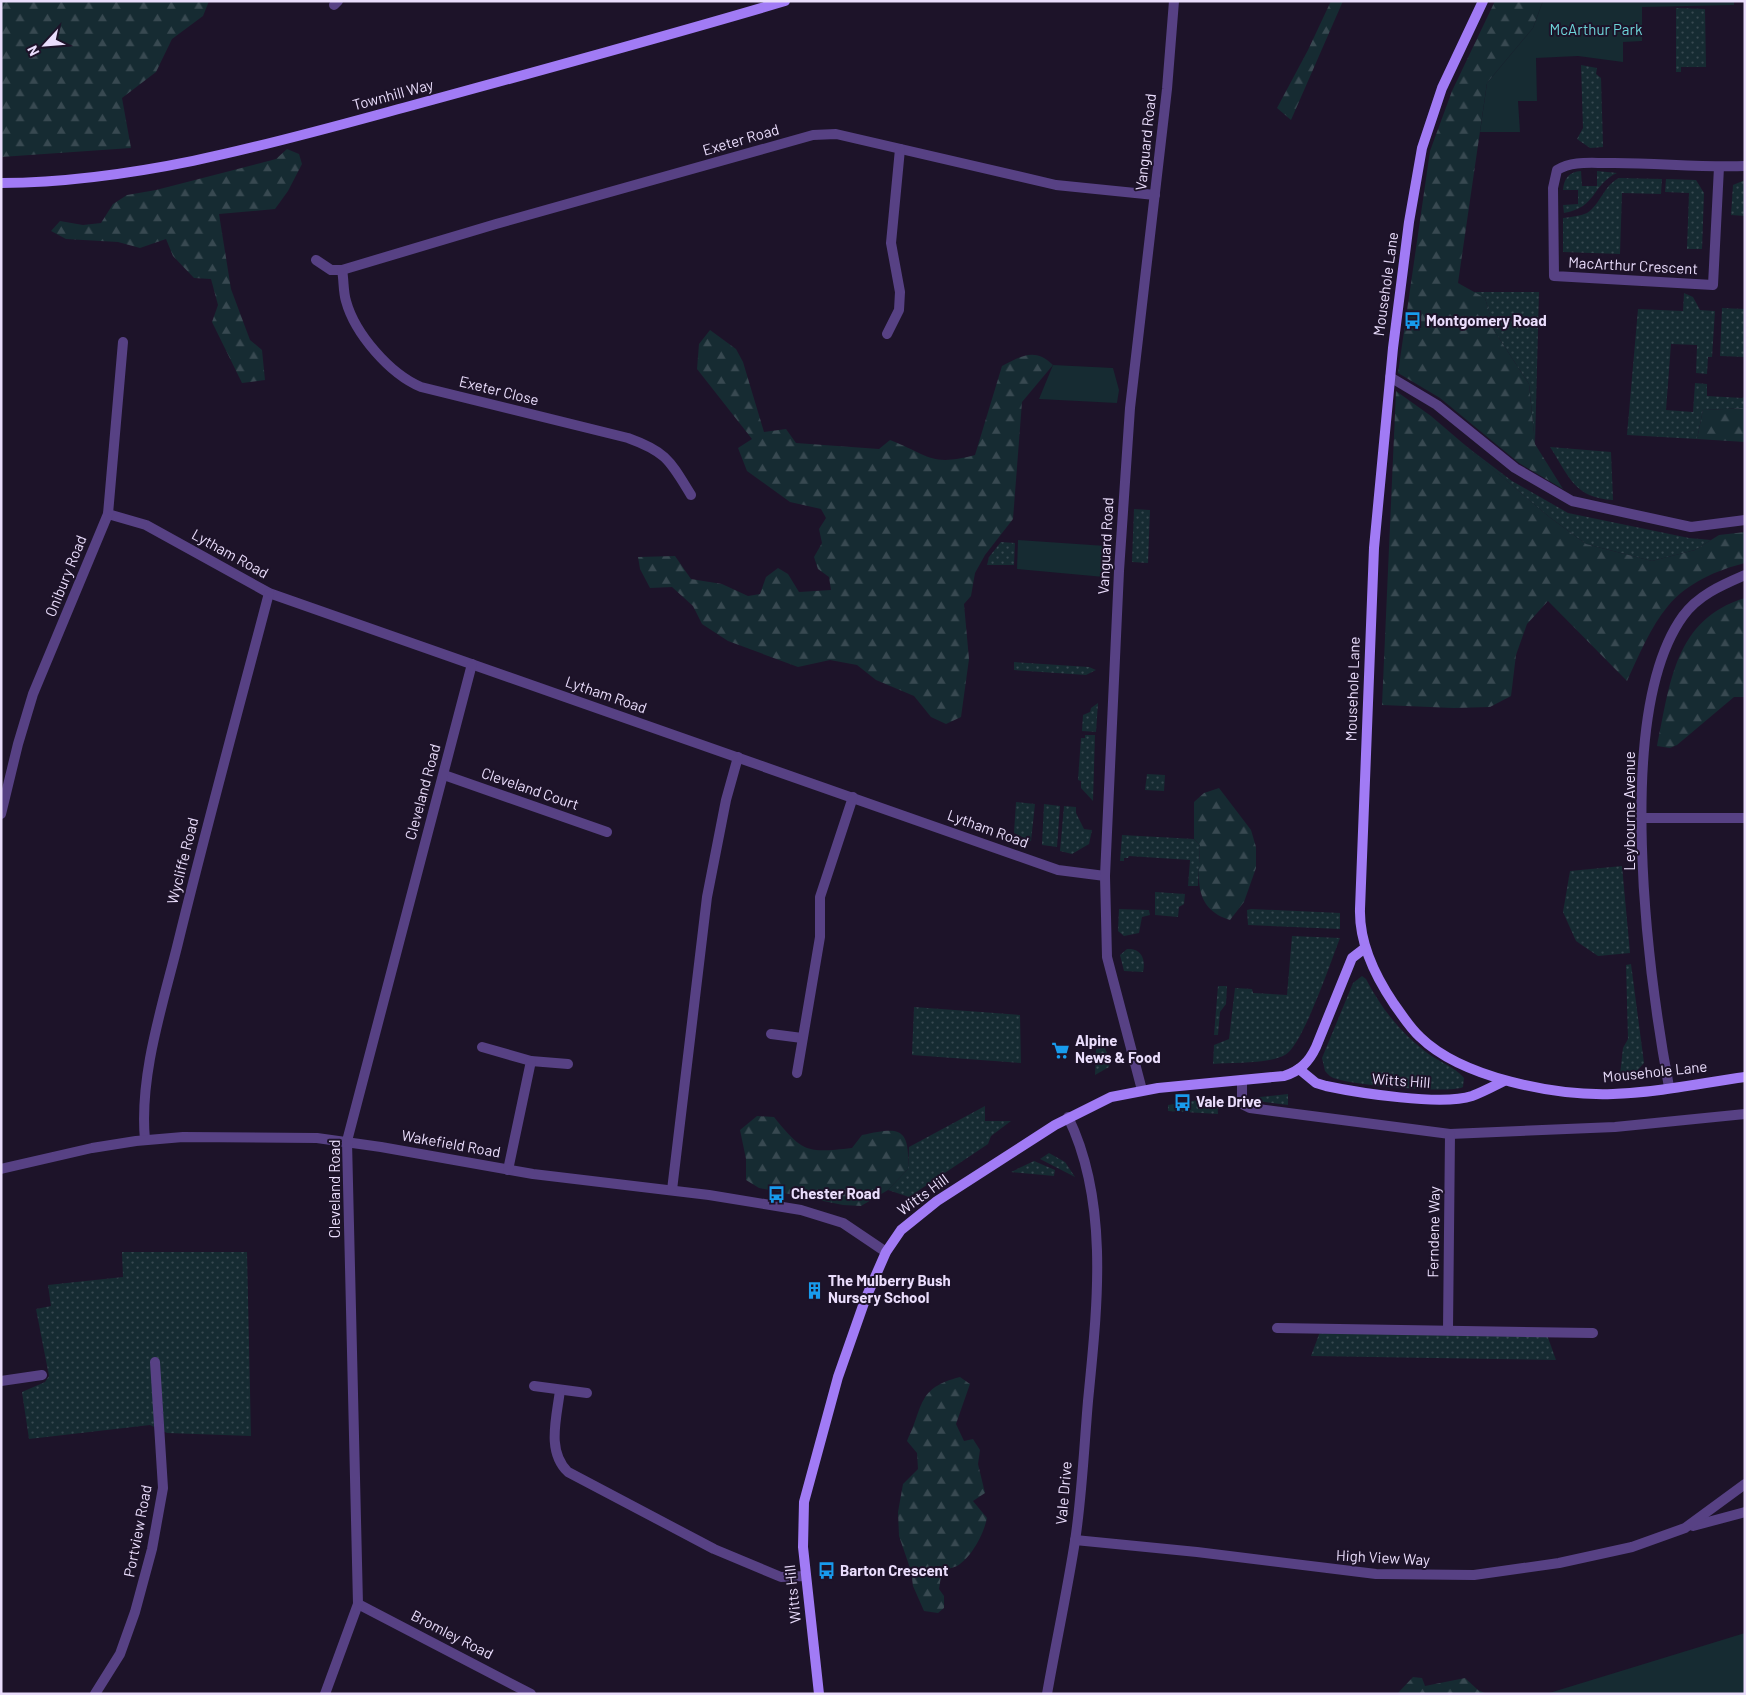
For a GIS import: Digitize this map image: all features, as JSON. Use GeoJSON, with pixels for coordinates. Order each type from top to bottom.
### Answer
{"type":"FeatureCollection","features":[{"type":"Feature","properties":{"kind":"street","name":"Townhill Way"},"geometry":{"type":"LineString","coordinates":[[1,183],[94,178],[166,166],[278,142],[785,1]]}},
{"type":"Feature","properties":{"kind":"street","name":"Vanguard Road"},"geometry":{"type":"LineString","coordinates":[[1142,1090],[1107,957],[1105,876],[1118,579],[1130,408],[1155,195],[1174,1]]}},
{"type":"Feature","properties":{"kind":"street","name":"Mousehole Lane"},"geometry":{"type":"LineString","coordinates":[[1483,1],[1442,88],[1422,148],[1409,222],[1390,376],[1371,594],[1360,909],[1365,948],[1381,986],[1420,1038],[1486,1075],[1504,1081],[1574,1093],[1614,1094],[1745,1077]]}},
{"type":"Feature","properties":{"kind":"street","name":"Exeter Road"},"geometry":{"type":"LineString","coordinates":[[342,270],[496,224],[813,135],[836,134],[1056,185],[1155,195]]}},
{"type":"Feature","properties":{"kind":"street"},"geometry":{"type":"LineString","coordinates":[[887,334],[898,310],[900,292],[891,243],[900,149]]}},
{"type":"Feature","properties":{"kind":"street","name":"MacArthur Crescent"},"geometry":{"type":"LineString","coordinates":[[1719,167],[1713,285],[1554,276],[1553,188],[1557,170],[1565,165],[1631,162],[1719,167],[1745,166]]}},
{"type":"Feature","properties":{"kind":"street"},"geometry":{"type":"LineString","coordinates":[[316,260],[331,270],[342,270]]}},
{"type":"Feature","properties":{"kind":"street","name":"Exeter Close"},"geometry":{"type":"LineString","coordinates":[[342,270],[346,301],[360,328],[380,356],[396,372],[409,381],[427,388],[628,438],[651,446],[670,461],[691,495]]}},
{"type":"Feature","properties":{"kind":"street","name":"Onibury Road"},"geometry":{"type":"LineString","coordinates":[[1,814],[18,744],[33,694],[108,514],[123,342]]}},
{"type":"Feature","properties":{"kind":"street"},"geometry":{"type":"LineString","coordinates":[[1390,376],[1437,405],[1515,468],[1572,501],[1691,527],[1745,520]]}},
{"type":"Feature","properties":{"kind":"street","name":"Lytham Road"},"geometry":{"type":"LineString","coordinates":[[108,514],[146,526],[270,593],[1058,870],[1105,876]]}},
{"type":"Feature","properties":{"kind":"street","name":"Leybourne Avenue"},"geometry":{"type":"LineString","coordinates":[[1669,1087],[1660,1042],[1651,960],[1642,818],[1642,759],[1659,664],[1683,616],[1698,600],[1717,588],[1745,575]]}},
{"type":"Feature","properties":{"kind":"street","name":"Wycliffe Road"},"geometry":{"type":"LineString","coordinates":[[145,1140],[144,1117],[152,1046],[197,864],[270,593]]}},
{"type":"Feature","properties":{"kind":"street","name":"Cleveland Road"},"geometry":{"type":"LineString","coordinates":[[325,1694],[358,1604],[347,1141],[472,664]]}},
{"type":"Feature","properties":{"kind":"street"},"geometry":{"type":"LineString","coordinates":[[672,1190],[707,897],[726,800],[738,757]]}},
{"type":"Feature","properties":{"kind":"street","name":"Cleveland Court"},"geometry":{"type":"LineString","coordinates":[[444,775],[607,832]]}},
{"type":"Feature","properties":{"kind":"street"},"geometry":{"type":"LineString","coordinates":[[797,1073],[820,936],[820,897],[853,797]]}},
{"type":"Feature","properties":{"kind":"street"},"geometry":{"type":"LineString","coordinates":[[1642,818],[1745,818]]}},
{"type":"Feature","properties":{"kind":"street"},"geometry":{"type":"LineString","coordinates":[[1299,1069],[1311,1057],[1316,1047],[1352,958],[1365,948]]}},
{"type":"Feature","properties":{"kind":"street"},"geometry":{"type":"LineString","coordinates":[[771,1034],[802,1038]]}},
{"type":"Feature","properties":{"kind":"street"},"geometry":{"type":"LineString","coordinates":[[482,1048],[531,1061],[568,1064]]}},
{"type":"Feature","properties":{"kind":"street"},"geometry":{"type":"LineString","coordinates":[[508,1170],[531,1061]]}},
{"type":"Feature","properties":{"kind":"street","name":"Witts Hill"},"geometry":{"type":"LineString","coordinates":[[819,1694],[802,1520],[807,1485],[838,1377],[865,1300],[886,1252],[901,1230],[921,1212],[1068,1118],[1111,1097],[1142,1090],[1284,1076],[1299,1069],[1316,1083],[1326,1086],[1391,1096],[1448,1099],[1471,1096],[1504,1081]]}},
{"type":"Feature","properties":{"kind":"street"},"geometry":{"type":"LineString","coordinates":[[1242,1080],[1242,1104],[1250,1108],[1450,1134],[1615,1127],[1745,1114]]}},
{"type":"Feature","properties":{"kind":"street","name":"Vale Drive"},"geometry":{"type":"LineString","coordinates":[[1047,1694],[1075,1540],[1093,1351],[1097,1247],[1088,1174],[1077,1135],[1068,1118]]}},
{"type":"Feature","properties":{"kind":"street","name":"Ferndene Way"},"geometry":{"type":"LineString","coordinates":[[1448,1330],[1450,1134]]}},
{"type":"Feature","properties":{"kind":"street","name":"Wakefield Road"},"geometry":{"type":"LineString","coordinates":[[1,1169],[92,1148],[145,1140],[217,1137],[317,1138],[347,1141],[508,1170],[709,1194],[817,1214],[843,1223],[886,1252]]}},
{"type":"Feature","properties":{"kind":"street"},"geometry":{"type":"LineString","coordinates":[[1277,1328],[1593,1333]]}},
{"type":"Feature","properties":{"kind":"street","name":"Portview Road"},"geometry":{"type":"LineString","coordinates":[[95,1694],[120,1654],[135,1612],[152,1550],[164,1488],[155,1362]]}},
{"type":"Feature","properties":{"kind":"street"},"geometry":{"type":"LineString","coordinates":[[1,1381],[42,1375]]}},
{"type":"Feature","properties":{"kind":"street"},"geometry":{"type":"LineString","coordinates":[[534,1386],[587,1393]]}},
{"type":"Feature","properties":{"kind":"street"},"geometry":{"type":"LineString","coordinates":[[560,1390],[554,1449],[559,1462],[568,1472],[714,1549],[781,1577],[806,1576]]}},
{"type":"Feature","properties":{"kind":"street","name":"High View Way"},"geometry":{"type":"LineString","coordinates":[[1685,1528],[1745,1484]]}},
{"type":"Feature","properties":{"kind":"street","name":"High View Way"},"geometry":{"type":"LineString","coordinates":[[1075,1540],[1198,1552],[1356,1572],[1441,1576],[1506,1571],[1594,1556],[1632,1547],[1685,1528],[1745,1512]]}},
{"type":"Feature","properties":{"kind":"street","name":"Bromley Road"},"geometry":{"type":"LineString","coordinates":[[358,1604],[531,1694]]}},
{"type":"Feature","properties":{"kind":"green space"},"geometry":{"type":"Polygon","coordinates":[[[1,1],[209,1],[203,16],[172,39],[156,72],[122,98],[131,148],[1,157],[1,1]]]}},
{"type":"Feature","properties":{"kind":"green space"},"geometry":{"type":"Polygon","coordinates":[[[1331,1],[1343,1],[1291,120],[1277,108],[1308,50],[1331,1]]]}},
{"type":"Feature","properties":{"kind":"green space"},"geometry":{"type":"Polygon","coordinates":[[[1495,1],[1543,1],[1533,28],[1487,83],[1458,283],[1485,298],[1495,332],[1529,384],[1535,444],[1563,489],[1519,463],[1440,398],[1398,373],[1430,151],[1452,91],[1495,1]]]}},
{"type":"Feature","properties":{"kind":"green space","name":"McArthur Park"},"geometry":{"type":"Polygon","coordinates":[[[1543,1],[1734,1],[1734,5],[1642,7],[1642,41],[1623,42],[1623,62],[1578,56],[1536,58],[1537,101],[1518,101],[1520,132],[1480,132],[1487,83],[1533,28],[1543,1]]]}},
{"type":"Feature","properties":{"kind":"green space"},"geometry":{"type":"Polygon","coordinates":[[[1676,8],[1705,9],[1706,67],[1681,67],[1681,72],[1676,72],[1676,8]]]}},
{"type":"Feature","properties":{"kind":"green space"},"geometry":{"type":"Polygon","coordinates":[[[1581,65],[1597,68],[1596,74],[1601,78],[1603,147],[1590,148],[1577,139],[1583,128],[1581,65]]]}},
{"type":"Feature","properties":{"kind":"green space"},"geometry":{"type":"Polygon","coordinates":[[[287,149],[299,154],[302,164],[288,191],[275,209],[219,214],[231,289],[250,340],[262,350],[265,380],[242,383],[212,322],[218,305],[211,279],[194,278],[173,256],[166,239],[140,248],[118,242],[66,239],[51,231],[60,221],[83,225],[101,223],[113,204],[127,195],[156,190],[276,159],[287,149]]]}},
{"type":"Feature","properties":{"kind":"green space"},"geometry":{"type":"Polygon","coordinates":[[[1581,171],[1582,186],[1597,186],[1597,171],[1617,173],[1603,183],[1583,206],[1564,213],[1563,205],[1578,204],[1578,190],[1563,190],[1565,182],[1570,174],[1581,171]]]}},
{"type":"Feature","properties":{"kind":"green space"},"geometry":{"type":"Polygon","coordinates":[[[1619,178],[1662,179],[1661,194],[1622,193],[1620,254],[1563,252],[1563,218],[1587,213],[1596,205],[1609,186],[1619,178]]]}},
{"type":"Feature","properties":{"kind":"green space"},"geometry":{"type":"Polygon","coordinates":[[[1666,179],[1696,180],[1704,193],[1702,249],[1687,249],[1689,193],[1665,192],[1666,179]]]}},
{"type":"Feature","properties":{"kind":"green space"},"geometry":{"type":"Polygon","coordinates":[[[1745,180],[1745,216],[1731,215],[1733,185],[1745,180]]]}},
{"type":"Feature","properties":{"kind":"green space"},"geometry":{"type":"Polygon","coordinates":[[[1473,292],[1539,292],[1535,444],[1529,384],[1495,332],[1485,298],[1473,292]]]}},
{"type":"Feature","properties":{"kind":"green space"},"geometry":{"type":"Polygon","coordinates":[[[1684,293],[1693,297],[1700,310],[1715,311],[1712,357],[1708,357],[1707,374],[1696,373],[1697,345],[1671,344],[1666,410],[1693,412],[1695,383],[1707,384],[1707,396],[1742,398],[1745,391],[1745,408],[1703,410],[1697,439],[1627,435],[1638,309],[1683,311],[1684,293]]]}},
{"type":"Feature","properties":{"kind":"green space"},"geometry":{"type":"Polygon","coordinates":[[[1722,308],[1745,309],[1745,357],[1720,356],[1722,308]]]}},
{"type":"Feature","properties":{"kind":"green space"},"geometry":{"type":"Polygon","coordinates":[[[710,330],[736,349],[743,362],[764,432],[786,429],[796,443],[879,449],[890,440],[930,458],[948,460],[975,455],[1002,366],[1028,355],[1040,356],[1053,365],[1022,402],[1013,519],[985,555],[975,573],[971,596],[964,604],[969,659],[961,717],[946,724],[931,717],[914,696],[876,680],[857,665],[830,660],[798,667],[728,641],[702,624],[693,606],[672,587],[650,588],[640,569],[638,557],[675,556],[691,579],[722,584],[748,596],[760,594],[766,577],[778,568],[788,574],[799,592],[831,590],[829,577],[818,569],[814,557],[822,543],[819,529],[826,518],[821,509],[790,502],[747,471],[738,448],[752,439],[697,369],[699,344],[710,330]]]}},
{"type":"Feature","properties":{"kind":"green space"},"geometry":{"type":"Polygon","coordinates":[[[1053,365],[1113,368],[1119,390],[1117,403],[1039,399],[1053,365]]]}},
{"type":"Feature","properties":{"kind":"green space"},"geometry":{"type":"Polygon","coordinates":[[[1396,391],[1431,416],[1548,516],[1586,544],[1652,561],[1695,550],[1719,535],[1745,532],[1745,563],[1703,578],[1684,591],[1668,606],[1650,632],[1627,681],[1548,601],[1527,624],[1516,655],[1511,696],[1490,707],[1454,708],[1382,705],[1396,391]]]}},
{"type":"Feature","properties":{"kind":"green space"},"geometry":{"type":"Polygon","coordinates":[[[1745,408],[1745,442],[1697,439],[1703,410],[1745,408]]]}},
{"type":"Feature","properties":{"kind":"green space"},"geometry":{"type":"Polygon","coordinates":[[[1462,443],[1512,481],[1568,513],[1689,538],[1711,540],[1695,550],[1652,561],[1586,544],[1548,516],[1462,443]]]}},
{"type":"Feature","properties":{"kind":"green space"},"geometry":{"type":"Polygon","coordinates":[[[1550,447],[1611,452],[1613,500],[1589,495],[1581,490],[1568,476],[1550,447]]]}},
{"type":"Feature","properties":{"kind":"green space"},"geometry":{"type":"Polygon","coordinates":[[[1134,509],[1150,510],[1148,563],[1132,562],[1134,509]]]}},
{"type":"Feature","properties":{"kind":"green space"},"geometry":{"type":"Polygon","coordinates":[[[1018,540],[1106,546],[1104,577],[1017,569],[1018,540]]]}},
{"type":"Feature","properties":{"kind":"green space"},"geometry":{"type":"Polygon","coordinates":[[[1001,542],[1015,543],[1014,565],[987,565],[989,557],[1001,542]]]}},
{"type":"Feature","properties":{"kind":"green space"},"geometry":{"type":"Polygon","coordinates":[[[1745,598],[1745,697],[1734,697],[1677,745],[1670,748],[1657,746],[1672,678],[1679,657],[1689,638],[1703,621],[1721,608],[1745,598]]]}},
{"type":"Feature","properties":{"kind":"green space"},"geometry":{"type":"Polygon","coordinates":[[[1014,662],[1089,667],[1096,670],[1086,675],[1014,670],[1014,662]]]}},
{"type":"Feature","properties":{"kind":"green space"},"geometry":{"type":"Polygon","coordinates":[[[1098,703],[1096,732],[1082,731],[1083,715],[1090,712],[1091,708],[1098,703]]]}},
{"type":"Feature","properties":{"kind":"green space"},"geometry":{"type":"Polygon","coordinates":[[[1085,735],[1095,735],[1093,801],[1081,788],[1081,781],[1078,780],[1081,738],[1085,738],[1085,735]]]}},
{"type":"Feature","properties":{"kind":"green space"},"geometry":{"type":"Polygon","coordinates":[[[1147,774],[1165,775],[1164,791],[1145,790],[1147,774]]]}},
{"type":"Feature","properties":{"kind":"green space"},"geometry":{"type":"Polygon","coordinates":[[[1219,788],[1251,830],[1256,847],[1256,868],[1244,902],[1230,920],[1218,915],[1209,908],[1200,890],[1200,845],[1194,839],[1194,802],[1204,793],[1219,788]]]}},
{"type":"Feature","properties":{"kind":"green space"},"geometry":{"type":"Polygon","coordinates":[[[1016,802],[1035,804],[1031,841],[1014,833],[1016,802]]]}},
{"type":"Feature","properties":{"kind":"green space"},"geometry":{"type":"Polygon","coordinates":[[[1044,804],[1060,806],[1057,847],[1042,845],[1044,804]]]}},
{"type":"Feature","properties":{"kind":"green space"},"geometry":{"type":"Polygon","coordinates":[[[1064,806],[1076,807],[1076,813],[1084,829],[1092,830],[1089,844],[1072,854],[1060,851],[1064,806]]]}},
{"type":"Feature","properties":{"kind":"green space"},"geometry":{"type":"Polygon","coordinates":[[[1122,835],[1194,839],[1200,845],[1198,886],[1188,886],[1190,860],[1129,856],[1124,858],[1124,861],[1120,861],[1122,835]]]}},
{"type":"Feature","properties":{"kind":"green space"},"geometry":{"type":"Polygon","coordinates":[[[1622,866],[1630,953],[1598,956],[1576,941],[1563,912],[1570,871],[1622,866]]]}},
{"type":"Feature","properties":{"kind":"green space"},"geometry":{"type":"Polygon","coordinates":[[[1155,892],[1185,894],[1184,904],[1179,907],[1178,917],[1155,915],[1155,892]]]}},
{"type":"Feature","properties":{"kind":"green space"},"geometry":{"type":"Polygon","coordinates":[[[1119,909],[1149,910],[1150,915],[1142,917],[1139,933],[1124,936],[1118,931],[1119,909]]]}},
{"type":"Feature","properties":{"kind":"green space"},"geometry":{"type":"Polygon","coordinates":[[[1247,910],[1340,913],[1340,929],[1248,925],[1247,910]]]}},
{"type":"Feature","properties":{"kind":"green space"},"geometry":{"type":"Polygon","coordinates":[[[1292,936],[1340,938],[1316,1001],[1300,1036],[1285,1055],[1278,1058],[1213,1064],[1214,1045],[1229,1039],[1235,988],[1252,989],[1253,993],[1287,995],[1292,936]]]}},
{"type":"Feature","properties":{"kind":"green space"},"geometry":{"type":"Polygon","coordinates":[[[1127,949],[1139,952],[1144,963],[1143,972],[1124,971],[1120,955],[1127,949]]]}},
{"type":"Feature","properties":{"kind":"green space"},"geometry":{"type":"Polygon","coordinates":[[[1631,964],[1644,1063],[1637,1071],[1620,1075],[1623,1048],[1628,1039],[1626,965],[1631,964]]]}},
{"type":"Feature","properties":{"kind":"green space"},"geometry":{"type":"Polygon","coordinates":[[[1362,976],[1400,1028],[1426,1052],[1460,1074],[1464,1078],[1463,1087],[1440,1090],[1381,1086],[1337,1079],[1325,1071],[1322,1058],[1353,983],[1362,976]]]}},
{"type":"Feature","properties":{"kind":"green space"},"geometry":{"type":"Polygon","coordinates":[[[1218,986],[1227,986],[1226,1004],[1220,1012],[1218,1035],[1214,1035],[1218,986]]]}},
{"type":"Feature","properties":{"kind":"green space"},"geometry":{"type":"Polygon","coordinates":[[[914,1007],[1020,1015],[1021,1063],[912,1055],[914,1007]]]}},
{"type":"Feature","properties":{"kind":"green space"},"geometry":{"type":"Polygon","coordinates":[[[1105,1048],[1110,1061],[1109,1067],[1095,1075],[1096,1049],[1105,1048]]]}},
{"type":"Feature","properties":{"kind":"green space"},"geometry":{"type":"Polygon","coordinates":[[[1288,1094],[1288,1105],[1250,1100],[1250,1098],[1288,1094]]]}},
{"type":"Feature","properties":{"kind":"green space"},"geometry":{"type":"Polygon","coordinates":[[[1217,1097],[1218,1114],[1168,1111],[1168,1105],[1217,1097]]]}},
{"type":"Feature","properties":{"kind":"green space"},"geometry":{"type":"Polygon","coordinates":[[[985,1106],[985,1121],[1011,1121],[991,1136],[988,1144],[909,1197],[888,1190],[908,1169],[909,1147],[985,1106]]]}},
{"type":"Feature","properties":{"kind":"green space"},"geometry":{"type":"Polygon","coordinates":[[[757,1116],[774,1117],[792,1138],[807,1148],[815,1150],[852,1148],[862,1135],[885,1131],[900,1133],[907,1144],[908,1169],[888,1190],[861,1206],[843,1205],[759,1188],[746,1180],[746,1159],[740,1130],[757,1116]]]}},
{"type":"Feature","properties":{"kind":"green space"},"geometry":{"type":"Polygon","coordinates":[[[1049,1153],[1065,1162],[1075,1177],[1040,1159],[1049,1153]]]}},
{"type":"Feature","properties":{"kind":"green space"},"geometry":{"type":"Polygon","coordinates":[[[1034,1161],[1055,1170],[1054,1176],[1011,1172],[1034,1161]]]}},
{"type":"Feature","properties":{"kind":"green space"},"geometry":{"type":"Polygon","coordinates":[[[122,1252],[247,1252],[251,1436],[167,1433],[150,1425],[29,1439],[22,1392],[45,1382],[49,1376],[36,1309],[51,1306],[48,1285],[123,1277],[122,1252]]]}},
{"type":"Feature","properties":{"kind":"green space"},"geometry":{"type":"Polygon","coordinates":[[[1321,1329],[1546,1332],[1556,1360],[1311,1356],[1321,1329]]]}},
{"type":"Feature","properties":{"kind":"green space"},"geometry":{"type":"Polygon","coordinates":[[[960,1377],[970,1384],[956,1424],[964,1441],[973,1439],[980,1450],[978,1464],[985,1493],[973,1501],[987,1518],[983,1531],[968,1557],[957,1566],[942,1570],[939,1589],[944,1596],[944,1608],[938,1613],[924,1611],[913,1586],[911,1571],[899,1536],[898,1512],[903,1484],[918,1469],[917,1453],[907,1441],[923,1400],[936,1387],[960,1377]]]}},
{"type":"Feature","properties":{"kind":"green space"},"geometry":{"type":"Polygon","coordinates":[[[1745,1633],[1745,1694],[1546,1694],[1745,1633]]]}},
{"type":"Feature","properties":{"kind":"green space"},"geometry":{"type":"Polygon","coordinates":[[[1413,1677],[1422,1678],[1425,1686],[1465,1678],[1478,1690],[1487,1694],[1397,1694],[1413,1677]]]}},
{"type":"Feature","properties":{"kind":"place","name":"Montgomery Road"},"geometry":{"type":"Point","coordinates":[1412,321]}},
{"type":"Feature","properties":{"kind":"place","name":"Alpine News & Food"},"geometry":{"type":"Point","coordinates":[1061,1050]}},
{"type":"Feature","properties":{"kind":"place","name":"Vale Drive"},"geometry":{"type":"Point","coordinates":[1182,1102]}},
{"type":"Feature","properties":{"kind":"place","name":"Chester Road"},"geometry":{"type":"Point","coordinates":[777,1194]}},
{"type":"Feature","properties":{"kind":"place","name":"The Mulberry Bush Nursery School"},"geometry":{"type":"Point","coordinates":[814,1290]}},
{"type":"Feature","properties":{"kind":"place","name":"Barton Crescent"},"geometry":{"type":"Point","coordinates":[826,1571]}}]}
